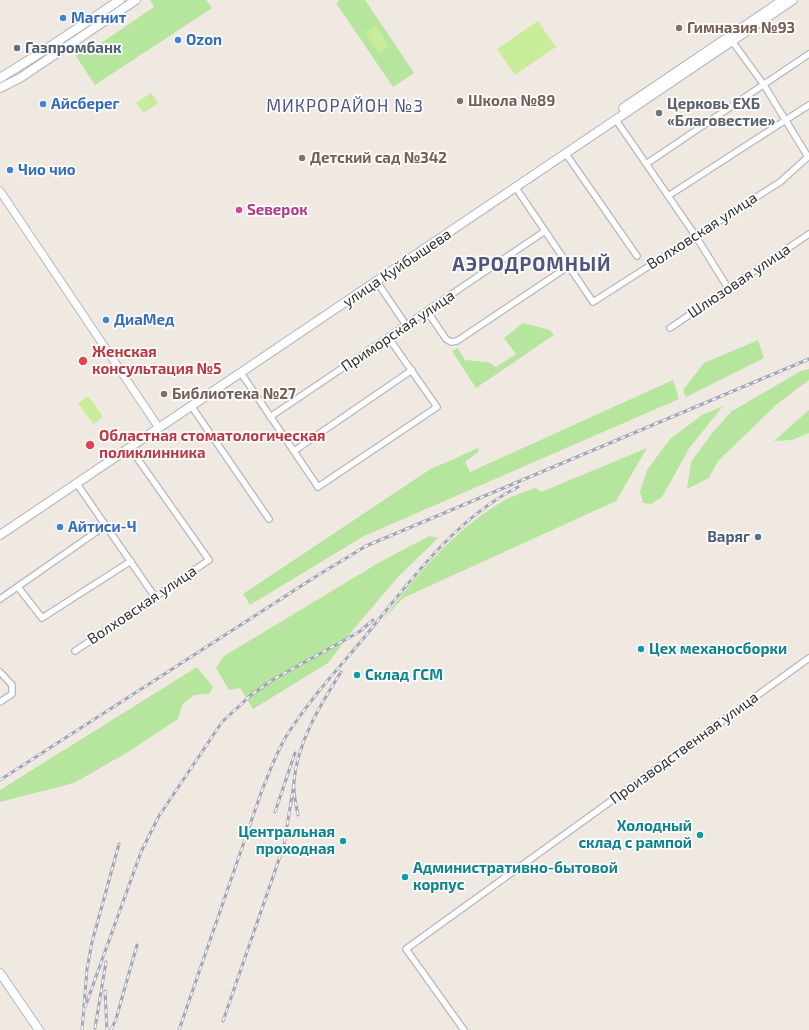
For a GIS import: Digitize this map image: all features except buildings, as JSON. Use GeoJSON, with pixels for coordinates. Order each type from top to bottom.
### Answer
{"type":"FeatureCollection","features":[{"type":"Feature","properties":{"kind":"main road"},"geometry":{"type":"LineString","coordinates":[[0,78],[120,0]]}},
{"type":"Feature","properties":{"kind":"main road"},"geometry":{"type":"LineString","coordinates":[[0,88],[20,78],[136,0]]}},
{"type":"Feature","properties":{"kind":"main road","name":"улица Куйбышева"},"geometry":{"type":"LineString","coordinates":[[731,39],[783,0]]}},
{"type":"Feature","properties":{"kind":"main road","name":"улица Куйбышева"},"geometry":{"type":"LineString","coordinates":[[0,535],[75,482],[514,185],[731,39],[794,0]]}},
{"type":"Feature","properties":{"kind":"main road","name":"улица Куйбышева"},"geometry":{"type":"LineString","coordinates":[[0,529],[130,448],[158,426],[192,406],[240,371]]}},
{"type":"Feature","properties":{"kind":"main road"},"geometry":{"type":"LineString","coordinates":[[0,973],[39,1030]]}},
{"type":"Feature","properties":{"kind":"street"},"geometry":{"type":"LineString","coordinates":[[731,39],[764,85],[785,121],[809,156]]}},
{"type":"Feature","properties":{"kind":"street"},"geometry":{"type":"LineString","coordinates":[[646,164],[809,54]]}},
{"type":"Feature","properties":{"kind":"street"},"geometry":{"type":"LineString","coordinates":[[668,196],[809,105]]}},
{"type":"Feature","properties":{"kind":"street"},"geometry":{"type":"LineString","coordinates":[[614,118],[695,235],[728,288]]}},
{"type":"Feature","properties":{"kind":"street"},"geometry":{"type":"LineString","coordinates":[[564,152],[637,256]]}},
{"type":"Feature","properties":{"kind":"street","name":"Волховская улица"},"geometry":{"type":"LineString","coordinates":[[569,266],[593,302],[695,235],[780,182],[809,156]]}},
{"type":"Feature","properties":{"kind":"street"},"geometry":{"type":"LineString","coordinates":[[427,311],[446,339],[451,342],[457,341],[569,266],[514,185]]}},
{"type":"Feature","properties":{"kind":"street"},"geometry":{"type":"LineString","coordinates":[[0,191],[158,426]]}},
{"type":"Feature","properties":{"kind":"street","name":"Приморская улица"},"geometry":{"type":"LineString","coordinates":[[270,416],[545,231]]}},
{"type":"Feature","properties":{"kind":"street","name":"Шлюзовая улица"},"geometry":{"type":"LineString","coordinates":[[670,328],[809,234]]}},
{"type":"Feature","properties":{"kind":"street"},"geometry":{"type":"LineString","coordinates":[[375,279],[406,325]]}},
{"type":"Feature","properties":{"kind":"street"},"geometry":{"type":"LineString","coordinates":[[240,371],[318,487],[437,407],[388,337]]}},
{"type":"Feature","properties":{"kind":"street"},"geometry":{"type":"LineString","coordinates":[[294,451],[412,370]]}},
{"type":"Feature","properties":{"kind":"street"},"geometry":{"type":"LineString","coordinates":[[192,406],[269,519]]}},
{"type":"Feature","properties":{"kind":"street","name":"Волховская улица"},"geometry":{"type":"LineString","coordinates":[[75,651],[209,560],[130,448]]}},
{"type":"Feature","properties":{"kind":"street"},"geometry":{"type":"LineString","coordinates":[[75,482],[131,560],[155,597]]}},
{"type":"Feature","properties":{"kind":"street"},"geometry":{"type":"LineString","coordinates":[[0,599],[106,525]]}},
{"type":"Feature","properties":{"kind":"street"},"geometry":{"type":"LineString","coordinates":[[18,587],[42,618],[131,560]]}},
{"type":"Feature","properties":{"kind":"street","name":"Производственная улица"},"geometry":{"type":"LineString","coordinates":[[464,1030],[406,949],[809,658]]}},
{"type":"Feature","properties":{"kind":"street"},"geometry":{"type":"LineString","coordinates":[[0,672],[12,685],[12,694],[0,702]]}},
{"type":"Feature","properties":{"kind":"green space"},"geometry":{"type":"Polygon","coordinates":[[[150,0],[206,0],[212,8],[95,85],[72,50],[77,46],[83,45],[88,52],[154,7],[150,0]]]}},
{"type":"Feature","properties":{"kind":"green space"},"geometry":{"type":"Polygon","coordinates":[[[340,0],[365,0],[414,73],[393,87],[336,3],[340,0]]]}},
{"type":"Feature","properties":{"kind":"green space"},"geometry":{"type":"Polygon","coordinates":[[[538,21],[556,47],[515,75],[497,49],[538,21]]]}},
{"type":"Feature","properties":{"kind":"green space"},"geometry":{"type":"Polygon","coordinates":[[[375,25],[389,46],[379,53],[365,32],[375,25]]]}},
{"type":"Feature","properties":{"kind":"green space"},"geometry":{"type":"Polygon","coordinates":[[[151,93],[158,103],[143,113],[136,103],[151,93]]]}},
{"type":"Feature","properties":{"kind":"green space"},"geometry":{"type":"Polygon","coordinates":[[[523,323],[550,330],[554,335],[476,388],[452,351],[458,348],[465,360],[488,362],[496,367],[516,354],[504,338],[523,323]]]}},
{"type":"Feature","properties":{"kind":"green space"},"geometry":{"type":"Polygon","coordinates":[[[758,340],[764,358],[686,397],[683,390],[704,363],[758,340]]]}},
{"type":"Feature","properties":{"kind":"green space"},"geometry":{"type":"Polygon","coordinates":[[[809,369],[809,380],[777,404],[718,461],[709,478],[687,489],[691,462],[713,432],[732,411],[801,371],[809,369]]]}},
{"type":"Feature","properties":{"kind":"green space"},"geometry":{"type":"Polygon","coordinates":[[[673,380],[679,399],[364,536],[250,605],[243,594],[429,470],[478,448],[479,451],[465,462],[470,472],[673,380]]]}},
{"type":"Feature","properties":{"kind":"green space"},"geometry":{"type":"Polygon","coordinates":[[[88,396],[103,417],[93,424],[78,403],[88,396]]]}},
{"type":"Feature","properties":{"kind":"green space"},"geometry":{"type":"Polygon","coordinates":[[[723,406],[690,447],[662,497],[651,504],[643,503],[640,491],[647,470],[670,439],[702,415],[723,406]]]}},
{"type":"Feature","properties":{"kind":"green space"},"geometry":{"type":"Polygon","coordinates":[[[809,410],[809,433],[792,440],[774,441],[809,410]]]}},
{"type":"Feature","properties":{"kind":"green space"},"geometry":{"type":"Polygon","coordinates":[[[647,448],[616,501],[403,598],[382,621],[408,587],[437,554],[486,512],[516,495],[536,488],[541,492],[647,448]]]}},
{"type":"Feature","properties":{"kind":"green space"},"geometry":{"type":"Polygon","coordinates":[[[429,536],[438,538],[398,577],[353,630],[328,663],[253,709],[240,688],[229,690],[216,668],[224,656],[380,562],[429,536]]]}},
{"type":"Feature","properties":{"kind":"green space"},"geometry":{"type":"Polygon","coordinates":[[[197,667],[213,687],[209,694],[195,695],[187,700],[182,705],[178,719],[128,752],[74,783],[0,802],[0,790],[197,667]]]}},
{"type":"Feature","properties":{"kind":"railway"},"geometry":{"type":"LineString","coordinates":[[0,780],[315,577],[366,546],[809,359]]}},
{"type":"Feature","properties":{"kind":"railway"},"geometry":{"type":"LineString","coordinates":[[179,1030],[261,793],[276,756],[287,735],[304,710],[433,555],[452,535],[473,517],[518,487]]}},
{"type":"Feature","properties":{"kind":"railway"},"geometry":{"type":"LineString","coordinates":[[85,1007],[141,852],[159,816],[222,722],[251,695],[274,679],[359,632],[373,620]]}},
{"type":"Feature","properties":{"kind":"railway"},"geometry":{"type":"LineString","coordinates":[[298,815],[294,786],[296,767],[300,752],[318,710],[341,672]]}},
{"type":"Feature","properties":{"kind":"railway"},"geometry":{"type":"LineString","coordinates":[[275,812],[295,753]]}},
{"type":"Feature","properties":{"kind":"railway"},"geometry":{"type":"LineString","coordinates":[[223,1021],[284,845],[294,783]]}},
{"type":"Feature","properties":{"kind":"railway"},"geometry":{"type":"LineString","coordinates":[[82,1030],[87,969],[92,942],[119,844]]}},
{"type":"Feature","properties":{"kind":"railway"},"geometry":{"type":"LineString","coordinates":[[111,1030],[116,1019],[137,945]]}},
{"type":"Feature","properties":{"kind":"railway"},"geometry":{"type":"LineString","coordinates":[[95,1028],[106,962]]}},
{"type":"Feature","properties":{"kind":"railway"},"geometry":{"type":"LineString","coordinates":[[105,991],[107,1030]]}},
{"type":"Feature","properties":{"kind":"place","name":"Магнит"},"geometry":{"type":"Point","coordinates":[63,18]}},
{"type":"Feature","properties":{"kind":"place","name":"Гимназия №93"},"geometry":{"type":"Point","coordinates":[679,28]}},
{"type":"Feature","properties":{"kind":"place","name":"Ozon"},"geometry":{"type":"Point","coordinates":[178,40]}},
{"type":"Feature","properties":{"kind":"place","name":"Газпромбанк"},"geometry":{"type":"Point","coordinates":[17,48]}},
{"type":"Feature","properties":{"kind":"place","name":"Школа №89"},"geometry":{"type":"Point","coordinates":[460,101]}},
{"type":"Feature","properties":{"kind":"place","name":"Айсберег"},"geometry":{"type":"Point","coordinates":[43,104]}},
{"type":"Feature","properties":{"kind":"place","name":"Церковь ЕХБ «Благовестие»"},"geometry":{"type":"Point","coordinates":[659,113]}},
{"type":"Feature","properties":{"kind":"place","name":"Детский сад №342"},"geometry":{"type":"Point","coordinates":[302,158]}},
{"type":"Feature","properties":{"kind":"place","name":"Чио чио"},"geometry":{"type":"Point","coordinates":[10,170]}},
{"type":"Feature","properties":{"kind":"place","name":"Sеверок"},"geometry":{"type":"Point","coordinates":[239,210]}},
{"type":"Feature","properties":{"kind":"place","name":"ДиаМед"},"geometry":{"type":"Point","coordinates":[106,320]}},
{"type":"Feature","properties":{"kind":"place","name":"Женская консультация №5"},"geometry":{"type":"Point","coordinates":[83,361]}},
{"type":"Feature","properties":{"kind":"place","name":"Библиотека №27"},"geometry":{"type":"Point","coordinates":[164,394]}},
{"type":"Feature","properties":{"kind":"place","name":"Областная стоматологическая поликлинника"},"geometry":{"type":"Point","coordinates":[90,445]}},
{"type":"Feature","properties":{"kind":"place","name":"Айтиси-Ч"},"geometry":{"type":"Point","coordinates":[60,527]}},
{"type":"Feature","properties":{"kind":"place","name":"Варяг"},"geometry":{"type":"Point","coordinates":[758,537]}},
{"type":"Feature","properties":{"kind":"place","name":"Цех механосборки"},"geometry":{"type":"Point","coordinates":[641,649]}},
{"type":"Feature","properties":{"kind":"place","name":"Склад ГСМ"},"geometry":{"type":"Point","coordinates":[357,675]}},
{"type":"Feature","properties":{"kind":"place","name":"Холодный склад с рампой"},"geometry":{"type":"Point","coordinates":[700,835]}},
{"type":"Feature","properties":{"kind":"place","name":"Центральная проходная"},"geometry":{"type":"Point","coordinates":[343,841]}},
{"type":"Feature","properties":{"kind":"place","name":"Административно-бытовой корпус"},"geometry":{"type":"Point","coordinates":[405,877]}},
{"type":"Feature","properties":{"kind":"district","name":"МИКРОРАЙОН №3"},"geometry":{"type":"Point","coordinates":[345,106]}},
{"type":"Feature","properties":{"kind":"district","name":"АЭРОДРОМНЫЙ"},"geometry":{"type":"Point","coordinates":[532,265]}}]}
